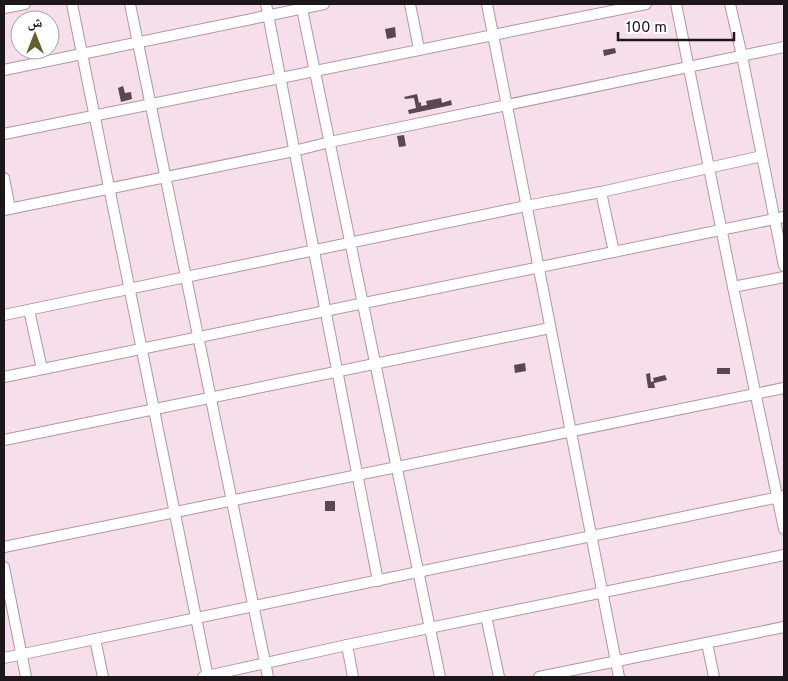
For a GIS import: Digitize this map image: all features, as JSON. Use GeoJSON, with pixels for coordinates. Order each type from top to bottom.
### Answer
{"type":"FeatureCollection","features":[{"type":"Feature","properties":{"kind":"street"},"geometry":{"type":"LineString","coordinates":[[4,8],[24,4]]}},
{"type":"Feature","properties":{"kind":"street"},"geometry":{"type":"LineString","coordinates":[[72,4],[175,512],[206,677],[347,645],[784,555]]}},
{"type":"Feature","properties":{"kind":"street"},"geometry":{"type":"LineString","coordinates":[[130,4],[268,677]]}},
{"type":"Feature","properties":{"kind":"street"},"geometry":{"type":"LineString","coordinates":[[266,4],[378,580]]}},
{"type":"Feature","properties":{"kind":"street"},"geometry":{"type":"LineString","coordinates":[[4,70],[268,15],[301,6],[324,4]]}},
{"type":"Feature","properties":{"kind":"street"},"geometry":{"type":"LineString","coordinates":[[410,4],[419,49]]}},
{"type":"Feature","properties":{"kind":"street"},"geometry":{"type":"LineString","coordinates":[[486,4],[619,677]]}},
{"type":"Feature","properties":{"kind":"street"},"geometry":{"type":"LineString","coordinates":[[4,134],[646,4]]}},
{"type":"Feature","properties":{"kind":"street"},"geometry":{"type":"LineString","coordinates":[[676,4],[755,394],[781,497],[784,529]]}},
{"type":"Feature","properties":{"kind":"street"},"geometry":{"type":"LineString","coordinates":[[730,4],[762,156],[779,218],[784,266]]}},
{"type":"Feature","properties":{"kind":"street"},"geometry":{"type":"LineString","coordinates":[[301,6],[440,677]]}},
{"type":"Feature","properties":{"kind":"street"},"geometry":{"type":"LineString","coordinates":[[4,178],[7,209],[294,151],[784,47]]}},
{"type":"Feature","properties":{"kind":"street"},"geometry":{"type":"LineString","coordinates":[[4,315],[601,192],[762,156]]}},
{"type":"Feature","properties":{"kind":"street"},"geometry":{"type":"LineString","coordinates":[[601,192],[614,252]]}},
{"type":"Feature","properties":{"kind":"street"},"geometry":{"type":"LineString","coordinates":[[4,377],[779,218]]}},
{"type":"Feature","properties":{"kind":"street"},"geometry":{"type":"LineString","coordinates":[[733,287],[784,277]]}},
{"type":"Feature","properties":{"kind":"street"},"geometry":{"type":"LineString","coordinates":[[29,310],[42,369]]}},
{"type":"Feature","properties":{"kind":"street"},"geometry":{"type":"LineString","coordinates":[[4,440],[210,396],[550,328]]}},
{"type":"Feature","properties":{"kind":"street"},"geometry":{"type":"LineString","coordinates":[[4,547],[784,388]]}},
{"type":"Feature","properties":{"kind":"street"},"geometry":{"type":"LineString","coordinates":[[4,658],[781,497]]}},
{"type":"Feature","properties":{"kind":"street"},"geometry":{"type":"LineString","coordinates":[[4,567],[26,677]]}},
{"type":"Feature","properties":{"kind":"street"},"geometry":{"type":"LineString","coordinates":[[486,616],[499,677]]}},
{"type":"Feature","properties":{"kind":"street"},"geometry":{"type":"LineString","coordinates":[[539,677],[784,627]]}},
{"type":"Feature","properties":{"kind":"street"},"geometry":{"type":"LineString","coordinates":[[95,639],[103,677]]}},
{"type":"Feature","properties":{"kind":"street"},"geometry":{"type":"LineString","coordinates":[[707,643],[714,677]]}},
{"type":"Feature","properties":{"kind":"street"},"geometry":{"type":"LineString","coordinates":[[347,645],[353,677]]}},
{"type":"Feature","properties":{"kind":"building"},"geometry":{"type":"Polygon","coordinates":[[[395,27],[396,37],[387,39],[385,29],[395,27]]]}},
{"type":"Feature","properties":{"kind":"building"},"geometry":{"type":"Polygon","coordinates":[[[615,48],[616,53],[604,56],[603,50],[615,48]]]}},
{"type":"Feature","properties":{"kind":"building"},"geometry":{"type":"Polygon","coordinates":[[[123,86],[125,93],[131,92],[132,99],[121,102],[118,88],[123,86]]]}},
{"type":"Feature","properties":{"kind":"building"},"geometry":{"type":"Polygon","coordinates":[[[417,94],[421,106],[427,105],[426,101],[441,98],[442,103],[451,100],[452,105],[409,114],[408,110],[416,108],[414,98],[405,99],[404,97],[417,94]]]}},
{"type":"Feature","properties":{"kind":"building"},"geometry":{"type":"Polygon","coordinates":[[[404,135],[406,146],[399,147],[397,136],[404,135]]]}},
{"type":"Feature","properties":{"kind":"building"},"geometry":{"type":"Polygon","coordinates":[[[525,363],[526,371],[515,373],[514,365],[525,363]]]}},
{"type":"Feature","properties":{"kind":"building"},"geometry":{"type":"Polygon","coordinates":[[[717,368],[730,368],[730,374],[717,374],[717,368]]]}},
{"type":"Feature","properties":{"kind":"building"},"geometry":{"type":"Polygon","coordinates":[[[650,373],[651,382],[654,381],[653,378],[665,375],[667,380],[654,383],[655,388],[648,388],[646,374],[650,373]]]}},
{"type":"Feature","properties":{"kind":"building"},"geometry":{"type":"Polygon","coordinates":[[[325,501],[335,501],[335,511],[325,511],[325,501]]]}}]}
